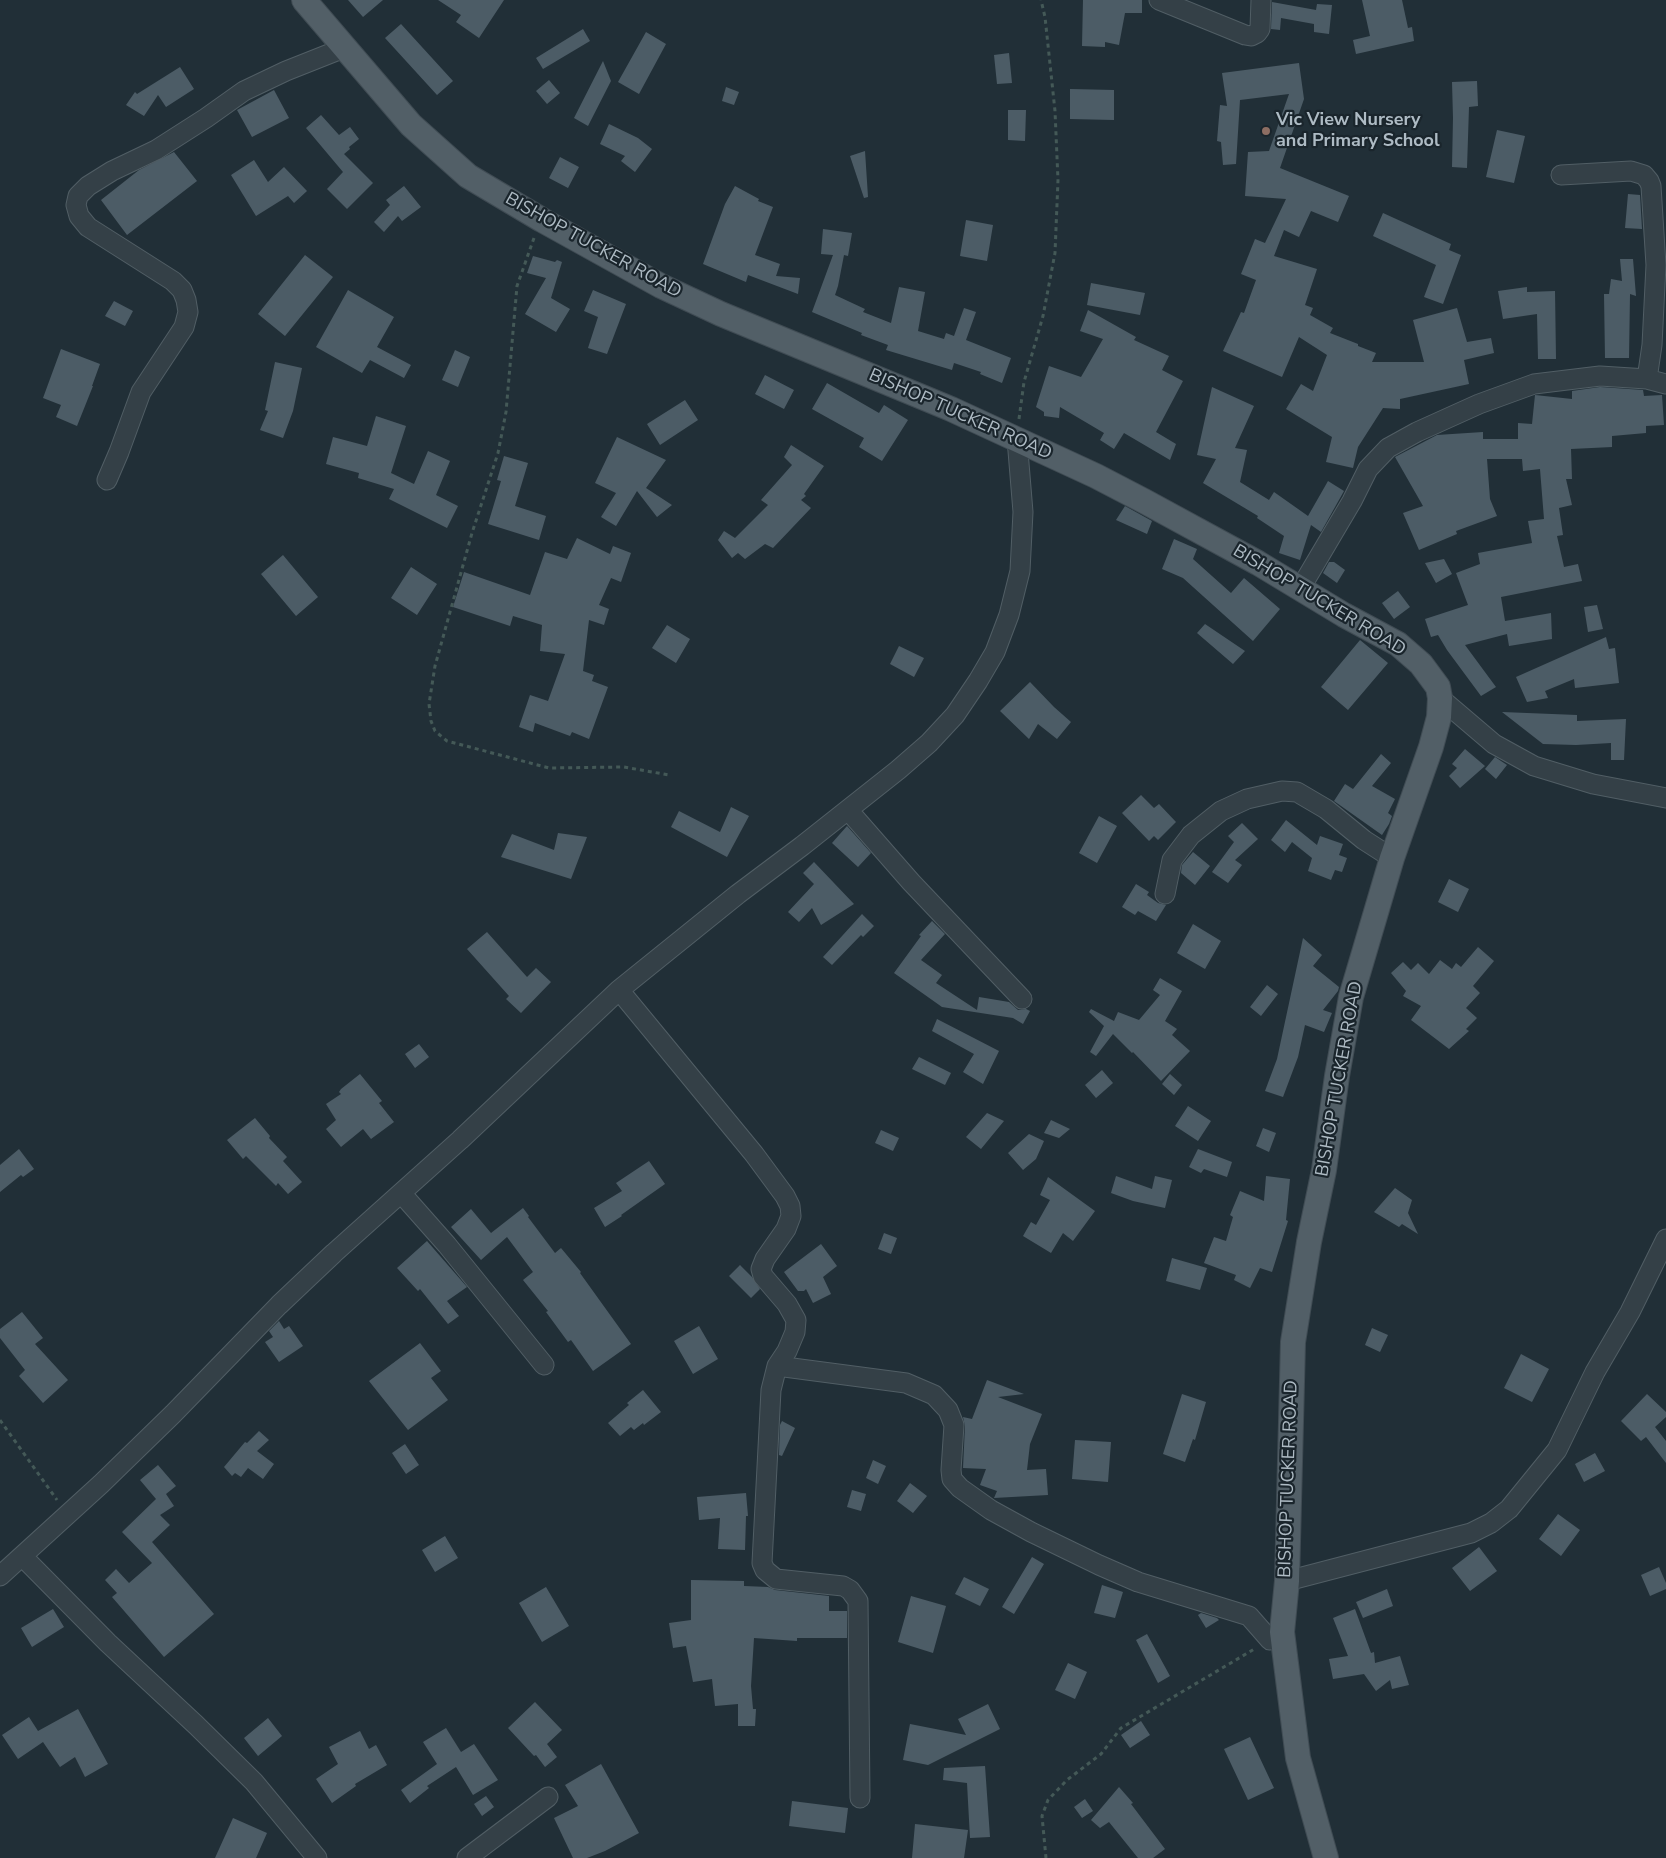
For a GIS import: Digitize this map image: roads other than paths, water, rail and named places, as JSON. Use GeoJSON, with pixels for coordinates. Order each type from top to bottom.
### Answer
{"type":"FeatureCollection","features":[{"type":"Feature","properties":{"kind":"main road","name":"BISHOP TUCKER ROAD"},"geometry":{"type":"LineString","coordinates":[[304,0],[411,125],[468,176],[542,220],[661,286],[721,314],[951,409],[1096,476],[1144,501],[1258,563],[1398,644],[1421,664],[1438,687],[1440,698],[1439,717],[1431,747],[1392,858],[1351,997],[1337,1076],[1324,1170],[1309,1242],[1293,1342],[1287,1581],[1282,1632],[1298,1758],[1326,1858]]}},
{"type":"Feature","properties":{"kind":"street"},"geometry":{"type":"LineString","coordinates":[[1159,0],[1251,36],[1260,29],[1260,0]]}},
{"type":"Feature","properties":{"kind":"street"},"geometry":{"type":"LineString","coordinates":[[107,480],[140,392],[184,327],[188,312],[182,290],[173,281],[88,227],[79,216],[76,205],[78,196],[88,186],[112,171],[156,150],[244,91],[286,70],[344,48]]}},
{"type":"Feature","properties":{"kind":"street"},"geometry":{"type":"LineString","coordinates":[[1561,175],[1631,171],[1644,175],[1649,181],[1653,205],[1656,265],[1652,345],[1646,379]]}},
{"type":"Feature","properties":{"kind":"street"},"geometry":{"type":"LineString","coordinates":[[1300,589],[1352,502],[1368,469],[1388,448],[1417,432],[1479,404],[1534,384],[1600,376],[1646,379],[1666,384]]}},
{"type":"Feature","properties":{"kind":"street"},"geometry":{"type":"LineString","coordinates":[[0,1576],[68,1515],[173,1414],[279,1305],[334,1253],[402,1194],[619,990],[738,894],[898,770],[955,715],[995,652],[1009,615],[1020,571],[1023,512],[1017,439]]}},
{"type":"Feature","properties":{"kind":"street"},"geometry":{"type":"LineString","coordinates":[[1440,698],[1494,744],[1534,766],[1593,784],[1666,798]]}},
{"type":"Feature","properties":{"kind":"street"},"geometry":{"type":"LineString","coordinates":[[1164,894],[1172,860],[1191,836],[1221,811],[1247,799],[1282,792],[1297,792],[1326,809],[1364,840],[1392,858]]}},
{"type":"Feature","properties":{"kind":"street"},"geometry":{"type":"LineString","coordinates":[[848,810],[911,882],[1022,999]]}},
{"type":"Feature","properties":{"kind":"street"},"geometry":{"type":"LineString","coordinates":[[619,990],[754,1154],[785,1196],[790,1206],[791,1216],[786,1229],[764,1259],[761,1269],[763,1276],[787,1304],[796,1320],[795,1332],[787,1351],[777,1366],[772,1390],[762,1563],[765,1570],[776,1579],[843,1586],[850,1590],[858,1601],[860,1798]]}},
{"type":"Feature","properties":{"kind":"street"},"geometry":{"type":"LineString","coordinates":[[402,1194],[448,1245],[544,1365]]}},
{"type":"Feature","properties":{"kind":"street"},"geometry":{"type":"LineString","coordinates":[[1287,1581],[1471,1533],[1491,1523],[1509,1509],[1557,1450],[1595,1372],[1630,1312],[1666,1239]]}},
{"type":"Feature","properties":{"kind":"street"},"geometry":{"type":"LineString","coordinates":[[777,1366],[906,1383],[934,1395],[948,1410],[954,1425],[952,1479],[972,1498],[1031,1532],[1138,1582],[1249,1616],[1270,1640]]}},
{"type":"Feature","properties":{"kind":"street"},"geometry":{"type":"LineString","coordinates":[[22,1556],[108,1643],[254,1782],[317,1858]]}},
{"type":"Feature","properties":{"kind":"street"},"geometry":{"type":"LineString","coordinates":[[467,1858],[548,1797]]}},
{"type":"Feature","properties":{"kind":"place","name":"Vic View Nursery and Primary School"},"geometry":{"type":"Point","coordinates":[1266,131]}}]}
